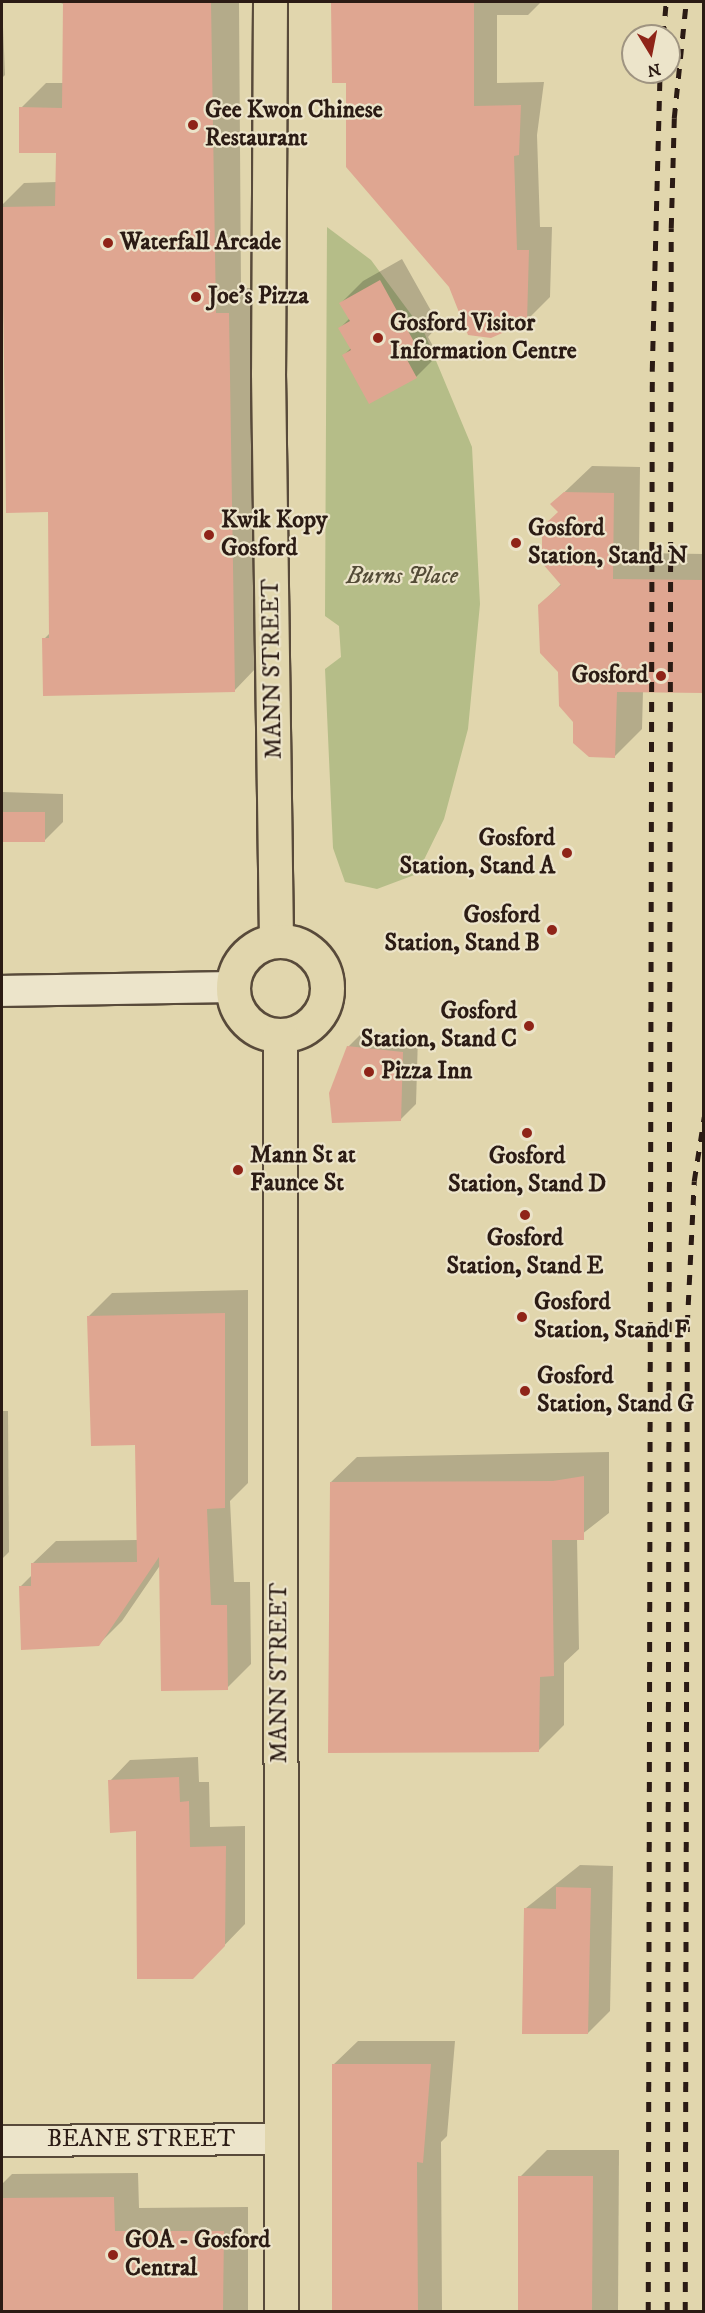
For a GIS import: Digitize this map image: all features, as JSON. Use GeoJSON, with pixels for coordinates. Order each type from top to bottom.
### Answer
{"type":"FeatureCollection","features":[{"type":"Feature","properties":{"kind":"main road","name":"MANN STREET"},"geometry":{"type":"LineString","coordinates":[[270,2],[268,373],[276,941]]}},
{"type":"Feature","properties":{"kind":"main road"},"geometry":{"type":"LineString","coordinates":[[276,941],[305,948],[318,958],[327,986],[319,1015],[295,1033],[280,1035],[251,1026],[234,1002],[232,987],[241,960],[276,941]]}},
{"type":"Feature","properties":{"kind":"main road","name":"MANN STREET"},"geometry":{"type":"LineString","coordinates":[[280,1035],[281,2312]]}},
{"type":"Feature","properties":{"kind":"street"},"geometry":{"type":"LineString","coordinates":[[2,991],[232,987]]}},
{"type":"Feature","properties":{"kind":"street","name":"BEANE STREET"},"geometry":{"type":"LineString","coordinates":[[2,2141],[281,2139]]}},
{"type":"Feature","properties":{"kind":"green space","name":"Burns Place"},"geometry":{"type":"Polygon","coordinates":[[[327,227],[371,260],[424,332],[472,447],[480,604],[468,729],[444,819],[417,874],[377,889],[345,882],[333,848],[325,669],[341,657],[339,626],[325,616],[327,227]]]}},
{"type":"Feature","properties":{"kind":"building"},"geometry":{"type":"Polygon","coordinates":[[[63,2],[211,2],[216,313],[229,313],[235,692],[43,696],[42,638],[49,638],[48,512],[6,513],[2,207],[55,206],[56,153],[19,153],[19,107],[62,108],[63,2]]]}},
{"type":"Feature","properties":{"kind":"building"},"geometry":{"type":"Polygon","coordinates":[[[331,2],[474,2],[474,106],[521,105],[519,155],[514,156],[517,250],[529,250],[527,322],[491,338],[468,335],[449,287],[346,167],[346,83],[332,83],[331,2]]]}},
{"type":"Feature","properties":{"kind":"building","name":"Gosford Visitor Information Centre"},"geometry":{"type":"Polygon","coordinates":[[[380,280],[418,349],[405,356],[417,378],[369,404],[342,355],[351,350],[338,328],[350,321],[339,303],[380,280]]]}},
{"type":"Feature","properties":{"kind":"building"},"geometry":{"type":"Polygon","coordinates":[[[564,492],[614,493],[613,579],[704,580],[704,693],[617,692],[615,758],[589,757],[573,743],[573,722],[559,706],[558,672],[540,653],[538,605],[561,585],[542,563],[542,527],[558,512],[550,504],[564,492]]]}},
{"type":"Feature","properties":{"kind":"building"},"geometry":{"type":"Polygon","coordinates":[[[2,812],[45,812],[45,842],[2,842],[2,812]]]}},
{"type":"Feature","properties":{"kind":"building","name":"Pizza Inn"},"geometry":{"type":"Polygon","coordinates":[[[347,1046],[403,1052],[401,1121],[332,1123],[329,1093],[347,1046]]]}},
{"type":"Feature","properties":{"kind":"building"},"geometry":{"type":"Polygon","coordinates":[[[225,1313],[225,1508],[207,1509],[211,1605],[227,1605],[228,1690],[161,1691],[159,1557],[99,1646],[21,1650],[19,1586],[31,1586],[31,1563],[137,1562],[135,1445],[91,1446],[87,1316],[225,1313]]]}},
{"type":"Feature","properties":{"kind":"building"},"geometry":{"type":"Polygon","coordinates":[[[584,1476],[584,1540],[552,1540],[554,1676],[540,1677],[539,1752],[328,1753],[330,1482],[553,1481],[584,1476]]]}},
{"type":"Feature","properties":{"kind":"building"},"geometry":{"type":"Polygon","coordinates":[[[179,1777],[180,1802],[189,1801],[190,1847],[226,1846],[225,1946],[193,1979],[137,1979],[136,1831],[110,1833],[108,1780],[179,1777]]]}},
{"type":"Feature","properties":{"kind":"building"},"geometry":{"type":"Polygon","coordinates":[[[556,1887],[591,1888],[588,2034],[522,2034],[524,1908],[556,1909],[556,1887]]]}},
{"type":"Feature","properties":{"kind":"building"},"geometry":{"type":"Polygon","coordinates":[[[332,2064],[431,2064],[423,2163],[417,2162],[418,2312],[332,2312],[332,2064]]]}},
{"type":"Feature","properties":{"kind":"building"},"geometry":{"type":"Polygon","coordinates":[[[518,2176],[593,2176],[592,2312],[518,2312],[518,2176]]]}},
{"type":"Feature","properties":{"kind":"building","name":"GOA - Gosford Central"},"geometry":{"type":"Polygon","coordinates":[[[114,2197],[115,2231],[224,2231],[223,2312],[2,2312],[2,2198],[114,2197]]]}},
{"type":"Feature","properties":{"kind":"railway"},"geometry":{"type":"LineString","coordinates":[[664,24],[666,2]]}},
{"type":"Feature","properties":{"kind":"railway"},"geometry":{"type":"LineString","coordinates":[[667,2312],[671,228],[674,118],[686,2]]}},
{"type":"Feature","properties":{"kind":"railway"},"geometry":{"type":"LineString","coordinates":[[648,2312],[652,371],[660,84]]}},
{"type":"Feature","properties":{"kind":"railway"},"geometry":{"type":"LineString","coordinates":[[685,2312],[687,1325],[694,1181],[704,1117]]}},
{"type":"Feature","properties":{"kind":"place","name":"Gee Kwon Chinese Restaurant"},"geometry":{"type":"Point","coordinates":[193,125]}},
{"type":"Feature","properties":{"kind":"place","name":"Waterfall Arcade"},"geometry":{"type":"Point","coordinates":[108,243]}},
{"type":"Feature","properties":{"kind":"place","name":"Joe's Pizza"},"geometry":{"type":"Point","coordinates":[196,297]}},
{"type":"Feature","properties":{"kind":"place","name":"Gosford Visitor Information Centre"},"geometry":{"type":"Point","coordinates":[378,338]}},
{"type":"Feature","properties":{"kind":"place","name":"Kwik Kopy Gosford"},"geometry":{"type":"Point","coordinates":[209,535]}},
{"type":"Feature","properties":{"kind":"place","name":"Gosford Station, Stand N"},"geometry":{"type":"Point","coordinates":[516,543]}},
{"type":"Feature","properties":{"kind":"place","name":"Gosford"},"geometry":{"type":"Point","coordinates":[661,676]}},
{"type":"Feature","properties":{"kind":"place","name":"Gosford Station, Stand A"},"geometry":{"type":"Point","coordinates":[567,853]}},
{"type":"Feature","properties":{"kind":"place","name":"Gosford Station, Stand B"},"geometry":{"type":"Point","coordinates":[552,930]}},
{"type":"Feature","properties":{"kind":"place","name":"Gosford Station, Stand C"},"geometry":{"type":"Point","coordinates":[529,1026]}},
{"type":"Feature","properties":{"kind":"place","name":"Pizza Inn"},"geometry":{"type":"Point","coordinates":[369,1072]}},
{"type":"Feature","properties":{"kind":"place","name":"Gosford Station, Stand D"},"geometry":{"type":"Point","coordinates":[527,1133]}},
{"type":"Feature","properties":{"kind":"place","name":"Mann St at Faunce St"},"geometry":{"type":"Point","coordinates":[238,1170]}},
{"type":"Feature","properties":{"kind":"place","name":"Gosford Station, Stand E"},"geometry":{"type":"Point","coordinates":[525,1215]}},
{"type":"Feature","properties":{"kind":"place","name":"Gosford Station, Stand F"},"geometry":{"type":"Point","coordinates":[522,1317]}},
{"type":"Feature","properties":{"kind":"place","name":"Gosford Station, Stand G"},"geometry":{"type":"Point","coordinates":[525,1391]}},
{"type":"Feature","properties":{"kind":"place","name":"GOA - Gosford Central"},"geometry":{"type":"Point","coordinates":[113,2255]}}]}
